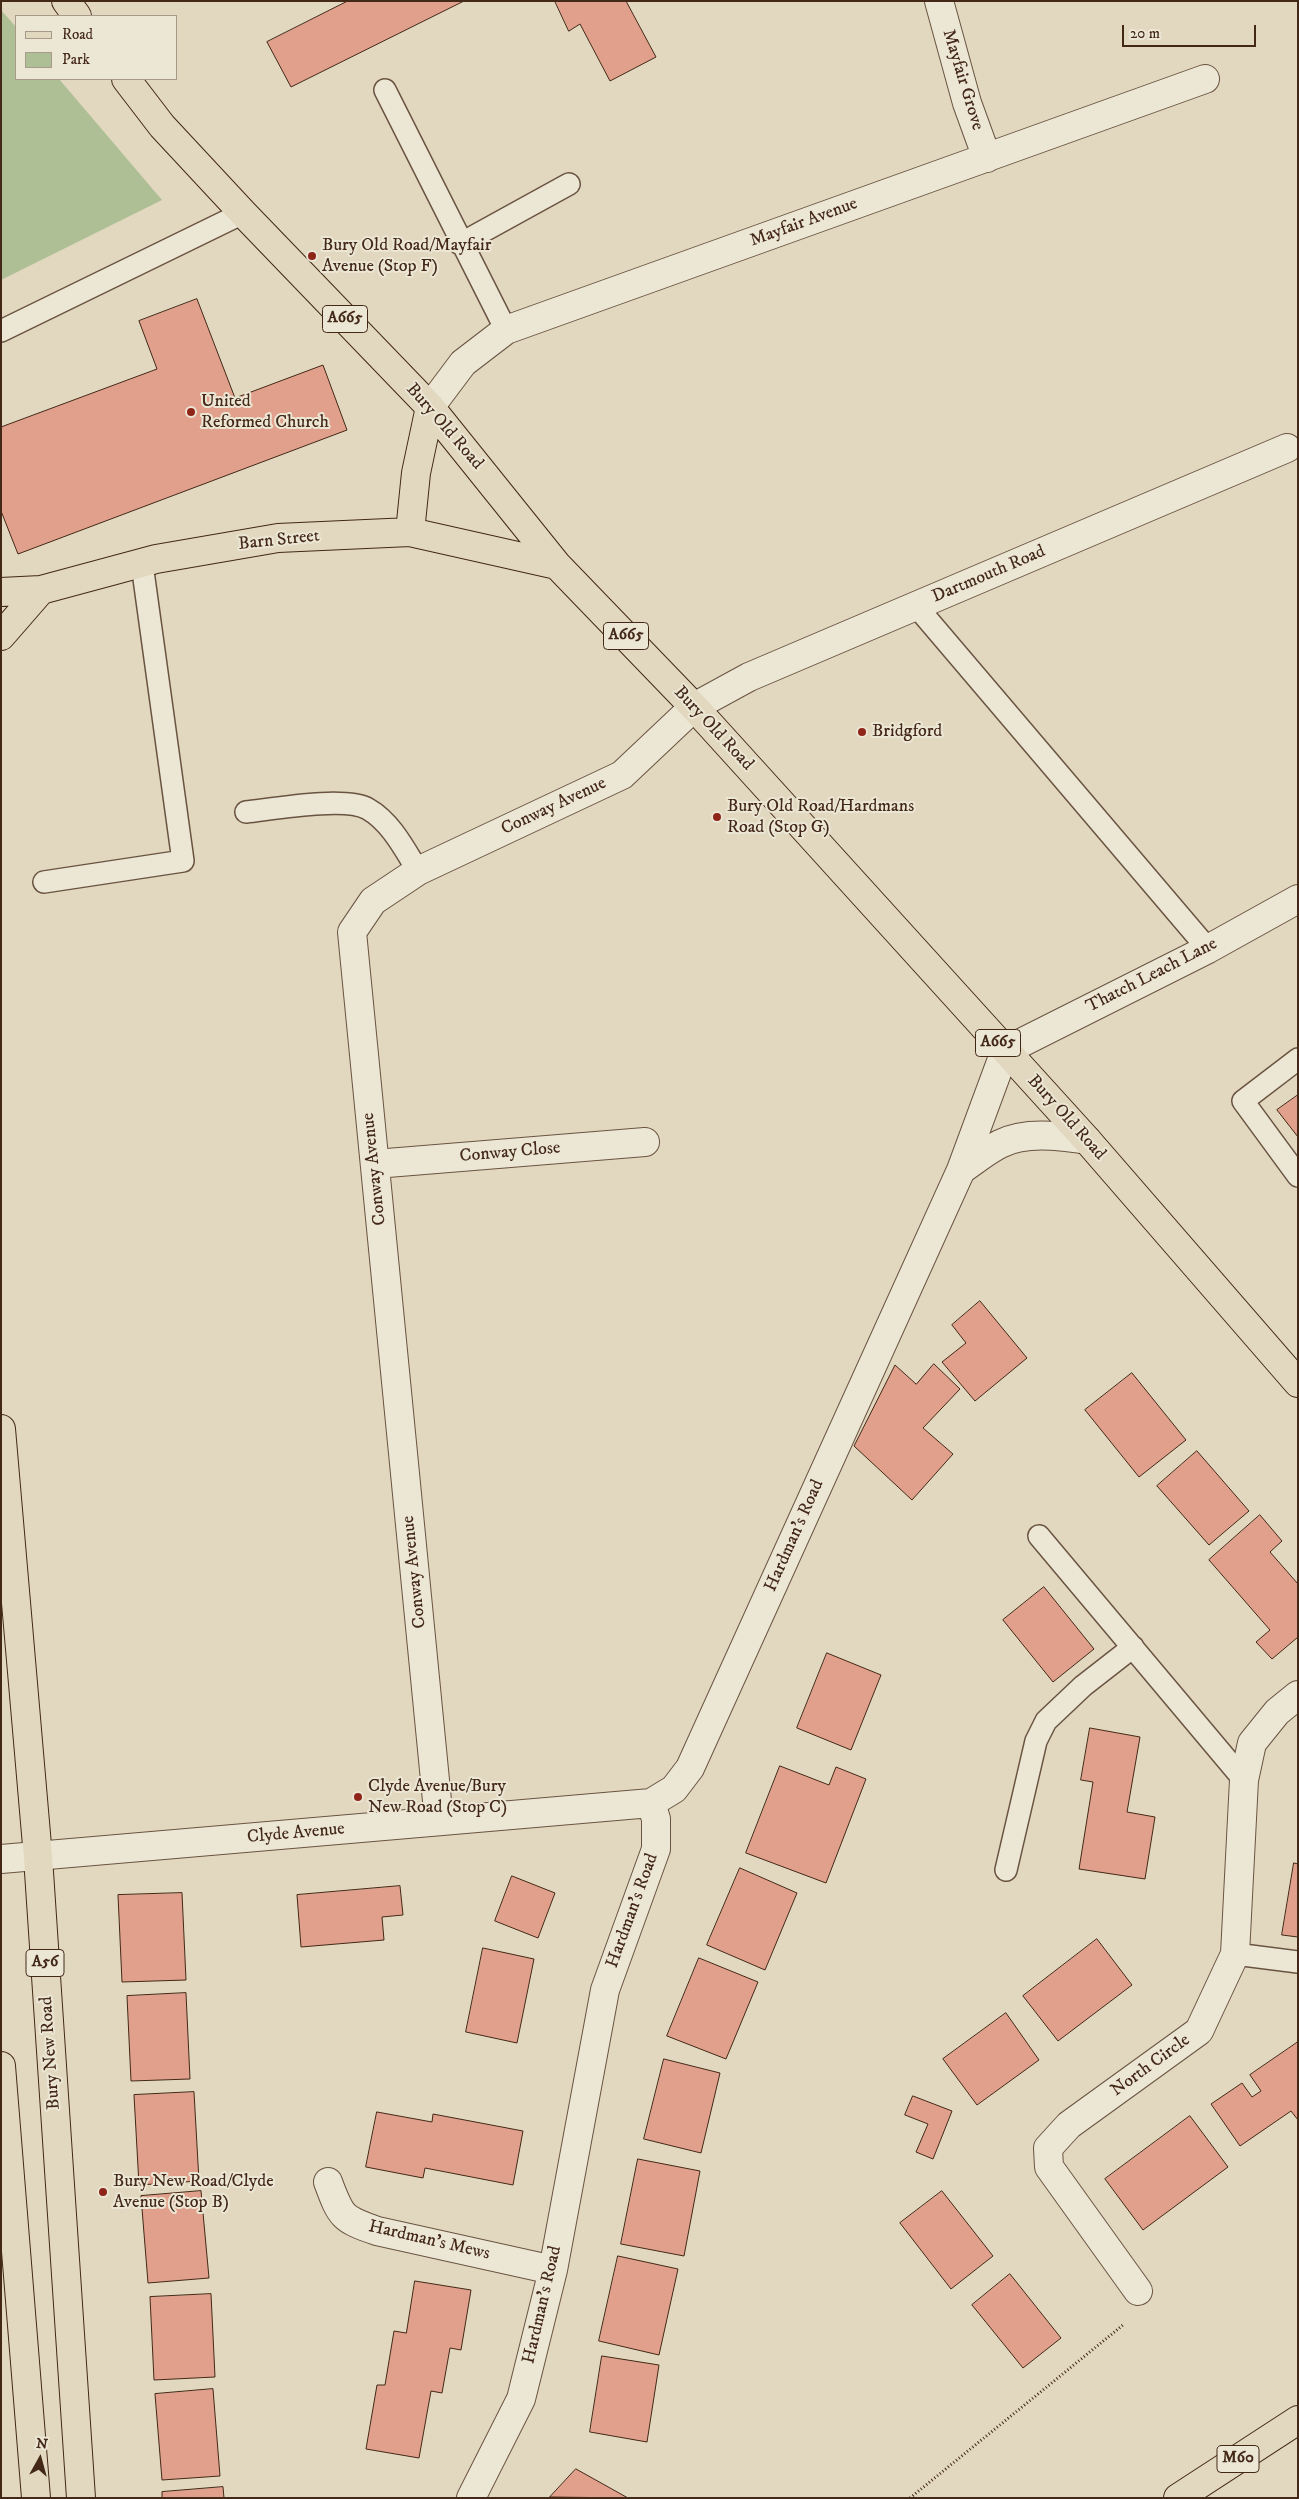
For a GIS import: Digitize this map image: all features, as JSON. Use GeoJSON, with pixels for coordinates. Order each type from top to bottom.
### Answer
{"type":"FeatureCollection","features":[{"type":"Feature","properties":{"kind":"main road"},"geometry":{"type":"LineString","coordinates":[[66,1],[76,15]]}},
{"type":"Feature","properties":{"kind":"main road","name":"Bury Old Road"},"geometry":{"type":"LineString","coordinates":[[127,80],[162,126],[430,407],[557,565],[694,707],[1087,1140],[1298,1383]]}},
{"type":"Feature","properties":{"kind":"main road"},"geometry":{"type":"LineString","coordinates":[[410,532],[416,473],[430,407]]}},
{"type":"Feature","properties":{"kind":"main road","name":"Barn Street"},"geometry":{"type":"LineString","coordinates":[[1,592],[41,590],[156,559],[278,538],[410,532],[557,565]]}},
{"type":"Feature","properties":{"kind":"main road"},"geometry":{"type":"LineString","coordinates":[[1,636],[41,590]]}},
{"type":"Feature","properties":{"kind":"main road","name":"Bury New Road"},"geometry":{"type":"LineString","coordinates":[[1,1429],[38,1857],[81,2498]]}},
{"type":"Feature","properties":{"kind":"main road"},"geometry":{"type":"LineString","coordinates":[[1,2066],[36,2498]]}},
{"type":"Feature","properties":{"kind":"main road","name":"M60"},"geometry":{"type":"LineString","coordinates":[[1178,2498],[1298,2420]]}},
{"type":"Feature","properties":{"kind":"street","name":"Mayfair Grove"},"geometry":{"type":"LineString","coordinates":[[939,1],[967,103],[987,158]]}},
{"type":"Feature","properties":{"kind":"street","name":"Mayfair Avenue"},"geometry":{"type":"LineString","coordinates":[[430,407],[463,363],[506,330],[1206,79]]}},
{"type":"Feature","properties":{"kind":"street","name":"Dartmouth Road"},"geometry":{"type":"LineString","coordinates":[[694,707],[749,677],[1286,448]]}},
{"type":"Feature","properties":{"kind":"street","name":"Conway Avenue"},"geometry":{"type":"LineString","coordinates":[[439,1821],[352,932],[373,901],[418,872],[622,775],[694,707]]}},
{"type":"Feature","properties":{"kind":"street","name":"Thatch Leach Lane"},"geometry":{"type":"LineString","coordinates":[[1005,1051],[1208,949],[1298,899]]}},
{"type":"Feature","properties":{"kind":"street","name":"Hardman's Road"},"geometry":{"type":"LineString","coordinates":[[471,2498],[521,2399],[553,2270],[605,1990],[656,1849],[656,1819],[651,1803],[674,1789],[690,1768],[961,1170],[1005,1051]]}},
{"type":"Feature","properties":{"kind":"street"},"geometry":{"type":"LineString","coordinates":[[961,1170],[1001,1144],[1026,1137],[1056,1136],[1087,1140]]}},
{"type":"Feature","properties":{"kind":"street","name":"Conway Close"},"geometry":{"type":"LineString","coordinates":[[375,1164],[645,1142]]}},
{"type":"Feature","properties":{"kind":"street","name":"North Circle"},"geometry":{"type":"LineString","coordinates":[[1138,2291],[1049,2167],[1048,2148],[1068,2125],[1199,2031],[1235,1954],[1244,1780],[1252,1743],[1277,1712],[1298,1695]]}},
{"type":"Feature","properties":{"kind":"street","name":"Clyde Avenue"},"geometry":{"type":"LineString","coordinates":[[1,1859],[651,1803]]}},
{"type":"Feature","properties":{"kind":"street","name":"Hardman's Mews"},"geometry":{"type":"LineString","coordinates":[[328,2182],[337,2206],[350,2222],[377,2231],[553,2270]]}},
{"type":"Feature","properties":{"kind":"lane"},"geometry":{"type":"LineString","coordinates":[[385,90],[460,244],[506,330]]}},
{"type":"Feature","properties":{"kind":"lane"},"geometry":{"type":"LineString","coordinates":[[460,244],[569,184]]}},
{"type":"Feature","properties":{"kind":"lane"},"geometry":{"type":"LineString","coordinates":[[1,331],[243,213]]}},
{"type":"Feature","properties":{"kind":"lane"},"geometry":{"type":"LineString","coordinates":[[44,882],[183,861],[142,564]]}},
{"type":"Feature","properties":{"kind":"lane"},"geometry":{"type":"LineString","coordinates":[[916,606],[1208,949]]}},
{"type":"Feature","properties":{"kind":"lane"},"geometry":{"type":"LineString","coordinates":[[246,812],[342,803],[368,808],[393,831],[418,872]]}},
{"type":"Feature","properties":{"kind":"lane"},"geometry":{"type":"LineString","coordinates":[[1298,1059],[1242,1101],[1298,1176]]}},
{"type":"Feature","properties":{"kind":"lane"},"geometry":{"type":"LineString","coordinates":[[1040,1536],[1244,1780]]}},
{"type":"Feature","properties":{"kind":"lane"},"geometry":{"type":"LineString","coordinates":[[1006,1870],[1036,1741],[1046,1721],[1083,1686],[1133,1647]]}},
{"type":"Feature","properties":{"kind":"lane"},"geometry":{"type":"LineString","coordinates":[[1235,1954],[1298,1962]]}},
{"type":"Feature","properties":{"kind":"path"},"geometry":{"type":"LineString","coordinates":[[910,2498],[1123,2325],[1138,2291]]}},
{"type":"Feature","properties":{"kind":"green space"},"geometry":{"type":"Polygon","coordinates":[[[1,10],[15,26],[15,80],[60,80],[162,200],[1,280],[1,10]]]}},
{"type":"Feature","properties":{"kind":"building"},"geometry":{"type":"Polygon","coordinates":[[[348,1],[464,1],[291,87],[267,42],[348,1]]]}},
{"type":"Feature","properties":{"kind":"building"},"geometry":{"type":"Polygon","coordinates":[[[555,1],[626,1],[656,57],[610,81],[580,24],[569,31],[555,1]]]}},
{"type":"Feature","properties":{"kind":"building","name":"United Reformed Church"},"geometry":{"type":"Polygon","coordinates":[[[197,299],[235,398],[323,365],[347,430],[18,554],[1,511],[1,427],[157,369],[139,321],[197,299]]]}},
{"type":"Feature","properties":{"kind":"building"},"geometry":{"type":"Polygon","coordinates":[[[1298,1095],[1298,1137],[1277,1110],[1298,1095]]]}},
{"type":"Feature","properties":{"kind":"building"},"geometry":{"type":"Polygon","coordinates":[[[980,1301],[1027,1358],[975,1401],[942,1362],[966,1343],[952,1325],[980,1301]]]}},
{"type":"Feature","properties":{"kind":"building"},"geometry":{"type":"Polygon","coordinates":[[[934,1364],[960,1389],[923,1428],[953,1454],[912,1500],[854,1446],[895,1365],[916,1384],[934,1364]]]}},
{"type":"Feature","properties":{"kind":"building"},"geometry":{"type":"Polygon","coordinates":[[[1132,1373],[1186,1440],[1139,1477],[1085,1410],[1132,1373]]]}},
{"type":"Feature","properties":{"kind":"building"},"geometry":{"type":"Polygon","coordinates":[[[1197,1451],[1249,1511],[1209,1545],[1157,1486],[1197,1451]]]}},
{"type":"Feature","properties":{"kind":"building"},"geometry":{"type":"Polygon","coordinates":[[[1260,1515],[1282,1541],[1270,1552],[1298,1584],[1298,1637],[1272,1659],[1256,1642],[1270,1630],[1209,1560],[1260,1515]]]}},
{"type":"Feature","properties":{"kind":"building"},"geometry":{"type":"Polygon","coordinates":[[[1044,1587],[1094,1649],[1053,1682],[1003,1620],[1044,1587]]]}},
{"type":"Feature","properties":{"kind":"building"},"geometry":{"type":"Polygon","coordinates":[[[827,1653],[881,1675],[851,1750],[797,1728],[827,1653]]]}},
{"type":"Feature","properties":{"kind":"building"},"geometry":{"type":"Polygon","coordinates":[[[1090,1728],[1140,1737],[1127,1812],[1155,1817],[1145,1879],[1079,1869],[1093,1782],[1081,1780],[1090,1728]]]}},
{"type":"Feature","properties":{"kind":"building"},"geometry":{"type":"Polygon","coordinates":[[[780,1766],[829,1785],[836,1767],[866,1779],[826,1883],[746,1853],[780,1766]]]}},
{"type":"Feature","properties":{"kind":"building"},"geometry":{"type":"Polygon","coordinates":[[[1294,1863],[1298,1864],[1298,1937],[1282,1935],[1294,1863]]]}},
{"type":"Feature","properties":{"kind":"building"},"geometry":{"type":"Polygon","coordinates":[[[740,1868],[797,1893],[765,1970],[707,1945],[740,1868]]]}},
{"type":"Feature","properties":{"kind":"building"},"geometry":{"type":"Polygon","coordinates":[[[512,1876],[555,1893],[538,1938],[495,1921],[512,1876]]]}},
{"type":"Feature","properties":{"kind":"building"},"geometry":{"type":"Polygon","coordinates":[[[400,1886],[403,1915],[382,1917],[384,1940],[301,1947],[297,1895],[400,1886]]]}},
{"type":"Feature","properties":{"kind":"building"},"geometry":{"type":"Polygon","coordinates":[[[182,1893],[186,1980],[122,1982],[118,1895],[182,1893]]]}},
{"type":"Feature","properties":{"kind":"building"},"geometry":{"type":"Polygon","coordinates":[[[1097,1939],[1132,1985],[1058,2041],[1023,1996],[1097,1939]]]}},
{"type":"Feature","properties":{"kind":"building"},"geometry":{"type":"Polygon","coordinates":[[[483,1948],[534,1959],[517,2043],[466,2032],[483,1948]]]}},
{"type":"Feature","properties":{"kind":"building"},"geometry":{"type":"Polygon","coordinates":[[[699,1958],[758,1982],[726,2059],[667,2036],[699,1958]]]}},
{"type":"Feature","properties":{"kind":"building"},"geometry":{"type":"Polygon","coordinates":[[[186,1993],[190,2079],[131,2081],[127,1996],[186,1993]]]}},
{"type":"Feature","properties":{"kind":"building"},"geometry":{"type":"Polygon","coordinates":[[[1006,2013],[1039,2060],[977,2105],[943,2059],[1006,2013]]]}},
{"type":"Feature","properties":{"kind":"building"},"geometry":{"type":"Polygon","coordinates":[[[1298,2042],[1298,2120],[1291,2111],[1240,2146],[1211,2104],[1242,2083],[1252,2097],[1261,2091],[1250,2075],[1298,2042]]]}},
{"type":"Feature","properties":{"kind":"building"},"geometry":{"type":"Polygon","coordinates":[[[664,2059],[720,2073],[701,2153],[644,2139],[664,2059]]]}},
{"type":"Feature","properties":{"kind":"building"},"geometry":{"type":"Polygon","coordinates":[[[194,2092],[199,2181],[139,2185],[134,2095],[194,2092]]]}},
{"type":"Feature","properties":{"kind":"building"},"geometry":{"type":"Polygon","coordinates":[[[913,2096],[952,2111],[933,2159],[916,2152],[928,2124],[905,2115],[913,2096]]]}},
{"type":"Feature","properties":{"kind":"building"},"geometry":{"type":"Polygon","coordinates":[[[377,2112],[432,2122],[433,2114],[523,2131],[513,2185],[425,2168],[423,2178],[366,2167],[377,2112]]]}},
{"type":"Feature","properties":{"kind":"building"},"geometry":{"type":"Polygon","coordinates":[[[1190,2116],[1228,2167],[1143,2230],[1105,2179],[1190,2116]]]}},
{"type":"Feature","properties":{"kind":"building"},"geometry":{"type":"Polygon","coordinates":[[[638,2159],[700,2171],[684,2256],[621,2244],[638,2159]]]}},
{"type":"Feature","properties":{"kind":"building"},"geometry":{"type":"Polygon","coordinates":[[[201,2191],[209,2278],[148,2283],[141,2196],[201,2191]]]}},
{"type":"Feature","properties":{"kind":"building"},"geometry":{"type":"Polygon","coordinates":[[[942,2191],[993,2256],[951,2289],[900,2223],[942,2191]]]}},
{"type":"Feature","properties":{"kind":"building"},"geometry":{"type":"Polygon","coordinates":[[[618,2256],[678,2269],[659,2355],[599,2341],[618,2256]]]}},
{"type":"Feature","properties":{"kind":"building"},"geometry":{"type":"Polygon","coordinates":[[[1010,2274],[1061,2338],[1023,2368],[972,2305],[1010,2274]]]}},
{"type":"Feature","properties":{"kind":"building"},"geometry":{"type":"Polygon","coordinates":[[[415,2281],[471,2290],[461,2350],[450,2348],[442,2393],[431,2391],[419,2458],[366,2449],[377,2385],[385,2385],[394,2331],[406,2333],[415,2281]]]}},
{"type":"Feature","properties":{"kind":"building"},"geometry":{"type":"Polygon","coordinates":[[[211,2294],[215,2377],[154,2380],[150,2297],[211,2294]]]}},
{"type":"Feature","properties":{"kind":"building"},"geometry":{"type":"Polygon","coordinates":[[[602,2356],[659,2365],[647,2442],[590,2432],[602,2356]]]}},
{"type":"Feature","properties":{"kind":"building"},"geometry":{"type":"Polygon","coordinates":[[[213,2389],[220,2476],[162,2480],[155,2394],[213,2389]]]}},
{"type":"Feature","properties":{"kind":"building"},"geometry":{"type":"Polygon","coordinates":[[[576,2469],[628,2498],[550,2497],[576,2469]]]}},
{"type":"Feature","properties":{"kind":"building"},"geometry":{"type":"Polygon","coordinates":[[[223,2487],[224,2498],[162,2498],[162,2492],[223,2487]]]}},
{"type":"Feature","properties":{"kind":"place","name":"Bury Old Road/Mayfair Avenue (Stop F)"},"geometry":{"type":"Point","coordinates":[312,256]}},
{"type":"Feature","properties":{"kind":"place","name":"United Reformed Church"},"geometry":{"type":"Point","coordinates":[191,412]}},
{"type":"Feature","properties":{"kind":"place","name":"Bridgford"},"geometry":{"type":"Point","coordinates":[862,732]}},
{"type":"Feature","properties":{"kind":"place","name":"Bury Old Road/Hardmans Road (Stop G)"},"geometry":{"type":"Point","coordinates":[717,817]}},
{"type":"Feature","properties":{"kind":"place","name":"Clyde Avenue/Bury New Road (Stop C)"},"geometry":{"type":"Point","coordinates":[358,1797]}},
{"type":"Feature","properties":{"kind":"place","name":"Bury New Road/Clyde Avenue (Stop B)"},"geometry":{"type":"Point","coordinates":[103,2192]}}]}
